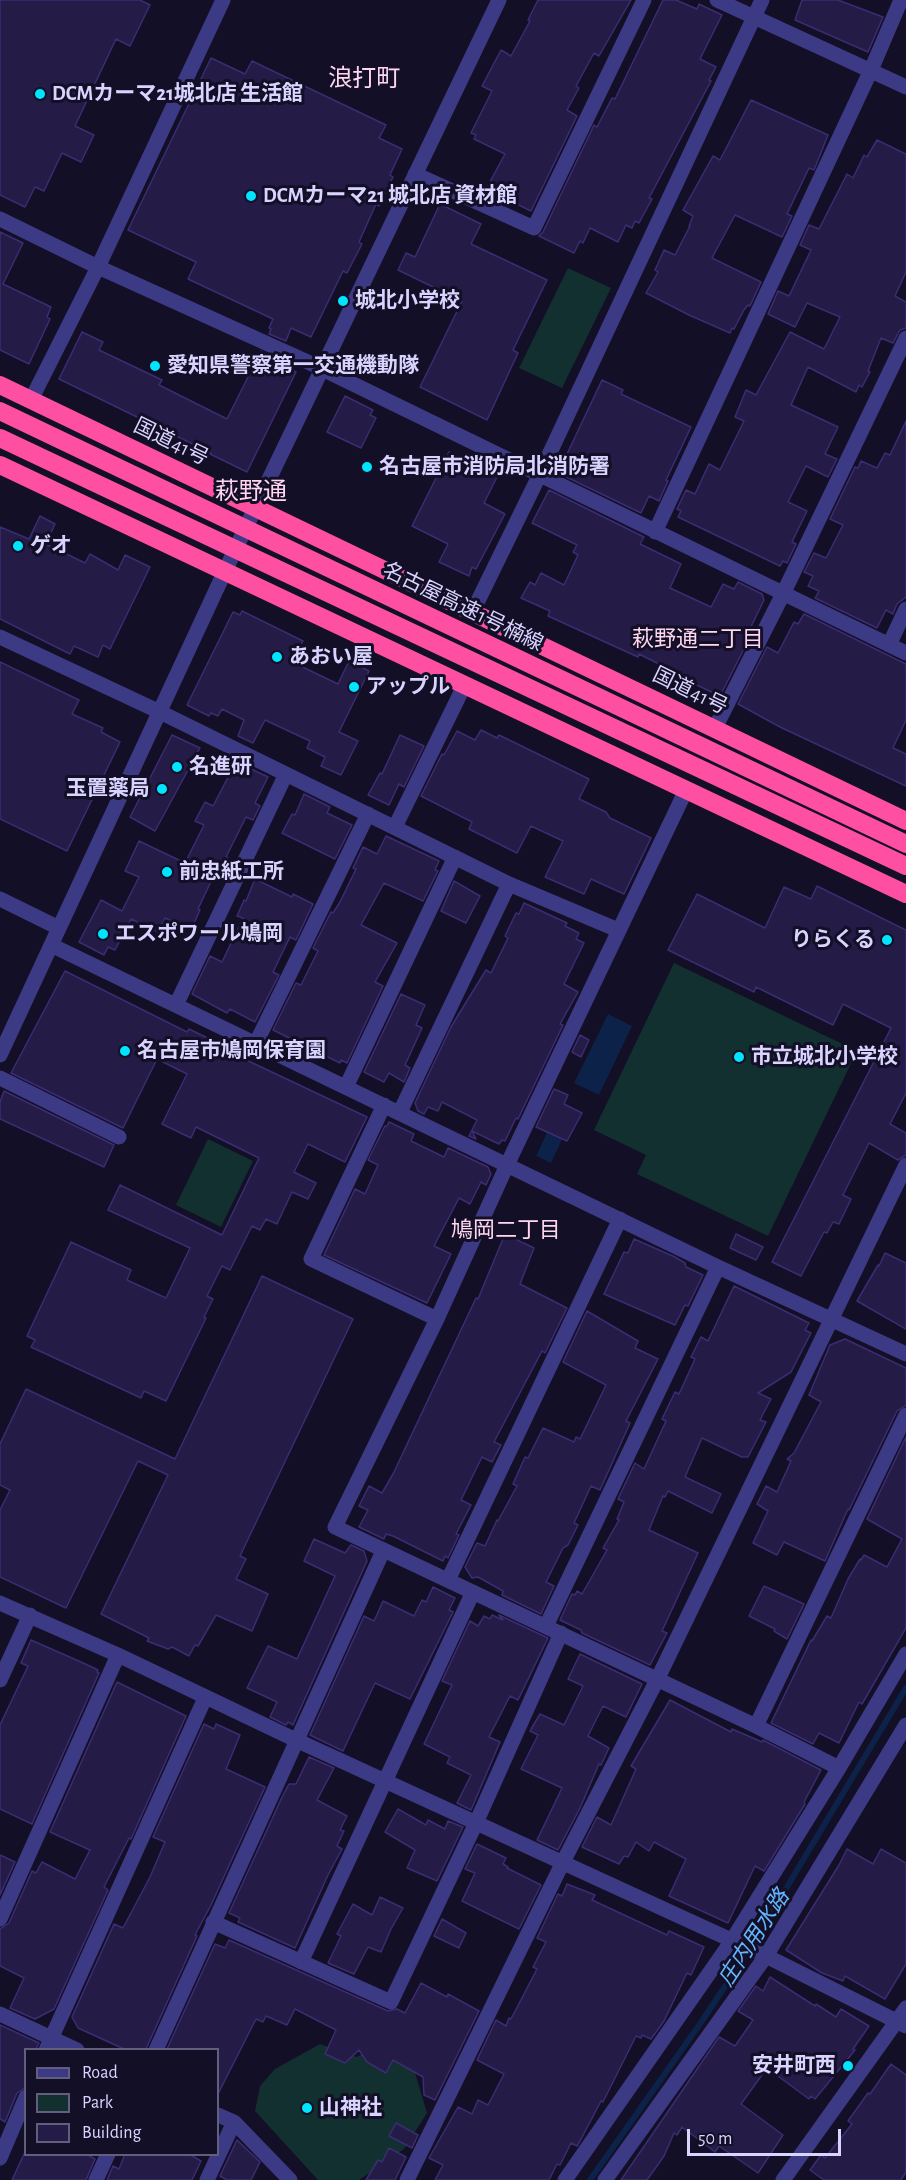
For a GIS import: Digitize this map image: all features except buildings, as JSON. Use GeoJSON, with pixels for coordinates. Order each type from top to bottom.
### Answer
{"type":"FeatureCollection","features":[{"type":"Feature","properties":{"kind":"highway","name":"国道41号"},"geometry":{"type":"LineString","coordinates":[[0,385],[906,821]]}},
{"type":"Feature","properties":{"kind":"highway","name":"名古屋高速1号楠線"},"geometry":{"type":"LineString","coordinates":[[0,411],[906,844]]}},
{"type":"Feature","properties":{"kind":"highway","name":"名古屋高速1号楠線"},"geometry":{"type":"LineString","coordinates":[[0,438],[906,866]]}},
{"type":"Feature","properties":{"kind":"highway"},"geometry":{"type":"LineString","coordinates":[[0,465],[906,894]]}},
{"type":"Feature","properties":{"kind":"street"},"geometry":{"type":"LineString","coordinates":[[31,400],[98,267],[223,0]]}},
{"type":"Feature","properties":{"kind":"street"},"geometry":{"type":"LineString","coordinates":[[0,1054],[225,572],[498,0]]}},
{"type":"Feature","properties":{"kind":"street"},"geometry":{"type":"LineString","coordinates":[[415,174],[534,228],[644,0]]}},
{"type":"Feature","properties":{"kind":"street"},"geometry":{"type":"LineString","coordinates":[[717,0],[906,87]]}},
{"type":"Feature","properties":{"kind":"street"},"geometry":{"type":"LineString","coordinates":[[472,611],[540,474],[762,0]]}},
{"type":"Feature","properties":{"kind":"street"},"geometry":{"type":"LineString","coordinates":[[655,532],[871,70],[901,0]]}},
{"type":"Feature","properties":{"kind":"street"},"geometry":{"type":"LineString","coordinates":[[0,219],[98,267],[322,369],[906,653]]}},
{"type":"Feature","properties":{"kind":"street"},"geometry":{"type":"LineString","coordinates":[[715,728],[783,594],[906,338]]}},
{"type":"Feature","properties":{"kind":"street"},"geometry":{"type":"LineString","coordinates":[[889,645],[906,609]]}},
{"type":"Feature","properties":{"kind":"street"},"geometry":{"type":"LineString","coordinates":[[0,637],[160,712],[509,884],[618,930]]}},
{"type":"Feature","properties":{"kind":"street"},"geometry":{"type":"LineString","coordinates":[[395,827],[465,684]]}},
{"type":"Feature","properties":{"kind":"street"},"geometry":{"type":"LineString","coordinates":[[176,1005],[286,774]]}},
{"type":"Feature","properties":{"kind":"street"},"geometry":{"type":"LineString","coordinates":[[686,790],[507,1165],[437,1319],[335,1527],[756,1726],[839,1768]]}},
{"type":"Feature","properties":{"kind":"street"},"geometry":{"type":"LineString","coordinates":[[256,1043],[368,814]]}},
{"type":"Feature","properties":{"kind":"street"},"geometry":{"type":"LineString","coordinates":[[346,1086],[455,857]]}},
{"type":"Feature","properties":{"kind":"street"},"geometry":{"type":"LineString","coordinates":[[400,1112],[509,884]]}},
{"type":"Feature","properties":{"kind":"street"},"geometry":{"type":"LineString","coordinates":[[0,899],[59,928]]}},
{"type":"Feature","properties":{"kind":"street"},"geometry":{"type":"LineString","coordinates":[[51,945],[718,1267],[906,1354]]}},
{"type":"Feature","properties":{"kind":"street"},"geometry":{"type":"LineString","coordinates":[[0,1078],[119,1137]]}},
{"type":"Feature","properties":{"kind":"street"},"geometry":{"type":"LineString","coordinates":[[384,1105],[311,1258],[437,1319]]}},
{"type":"Feature","properties":{"kind":"street"},"geometry":{"type":"LineString","coordinates":[[407,2180],[563,1862],[657,1680],[906,1165]]}},
{"type":"Feature","properties":{"kind":"street"},"geometry":{"type":"LineString","coordinates":[[448,1580],[620,1219]]}},
{"type":"Feature","properties":{"kind":"street"},"geometry":{"type":"LineString","coordinates":[[546,1626],[718,1267]]}},
{"type":"Feature","properties":{"kind":"street"},"geometry":{"type":"LineString","coordinates":[[756,1726],[906,1415]]}},
{"type":"Feature","properties":{"kind":"street"},"geometry":{"type":"LineString","coordinates":[[156,2048],[383,1551]]}},
{"type":"Feature","properties":{"kind":"street"},"geometry":{"type":"LineString","coordinates":[[301,1962],[473,1592]]}},
{"type":"Feature","properties":{"kind":"street"},"geometry":{"type":"LineString","coordinates":[[0,1603],[118,1655],[205,1698],[563,1862],[762,1955],[902,2024]]}},
{"type":"Feature","properties":{"kind":"street"},"geometry":{"type":"LineString","coordinates":[[0,1680],[30,1615]]}},
{"type":"Feature","properties":{"kind":"street"},"geometry":{"type":"LineString","coordinates":[[213,1922],[391,2001],[476,1823],[561,1633]]}},
{"type":"Feature","properties":{"kind":"street"},"geometry":{"type":"LineString","coordinates":[[565,2180],[737,1944],[906,1654]]}},
{"type":"Feature","properties":{"kind":"street"},"geometry":{"type":"LineString","coordinates":[[0,1919],[118,1655]]}},
{"type":"Feature","properties":{"kind":"street"},"geometry":{"type":"LineString","coordinates":[[48,2043],[205,1698]]}},
{"type":"Feature","properties":{"kind":"street"},"geometry":{"type":"LineString","coordinates":[[605,2180],[762,1955],[906,1725]]}},
{"type":"Feature","properties":{"kind":"street"},"geometry":{"type":"LineString","coordinates":[[783,2180],[902,2024],[906,2008]]}},
{"type":"Feature","properties":{"kind":"street"},"geometry":{"type":"LineString","coordinates":[[0,2014],[48,2043],[72,2048]]}},
{"type":"Feature","properties":{"kind":"street"},"geometry":{"type":"LineString","coordinates":[[0,2158],[24,2102]]}},
{"type":"Feature","properties":{"kind":"street"},"geometry":{"type":"LineString","coordinates":[[219,2115],[234,2122],[290,2180]]}},
{"type":"Feature","properties":{"kind":"street"},"geometry":{"type":"LineString","coordinates":[[219,2154],[234,2122]]}},
{"type":"Feature","properties":{"kind":"street"},"geometry":{"type":"LineString","coordinates":[[96,2180],[107,2156]]}},
{"type":"Feature","properties":{"kind":"street"},"geometry":{"type":"LineString","coordinates":[[207,2180],[218,2156]]}},
{"type":"Feature","properties":{"kind":"green space"},"geometry":{"type":"Polygon","coordinates":[[[568,268],[611,288],[562,388],[519,368],[568,268]]]}},
{"type":"Feature","properties":{"kind":"green space"},"geometry":{"type":"Polygon","coordinates":[[[674,963],[857,1051],[768,1236],[637,1174],[646,1155],[594,1130],[674,963]]]}},
{"type":"Feature","properties":{"kind":"green space"},"geometry":{"type":"Polygon","coordinates":[[[208,1139],[253,1161],[221,1227],[176,1205],[208,1139]]]}},
{"type":"Feature","properties":{"kind":"green space"},"geometry":{"type":"Polygon","coordinates":[[[402,2029],[427,2113],[404,2149],[359,2180],[318,2180],[255,2111],[260,2086],[275,2069],[320,2044],[357,2057],[402,2029]]]}},
{"type":"Feature","properties":{"kind":"water"},"geometry":{"type":"Polygon","coordinates":[[[608,1014],[632,1026],[599,1095],[574,1083],[608,1014]]]}},
{"type":"Feature","properties":{"kind":"water"},"geometry":{"type":"Polygon","coordinates":[[[552,1122],[567,1129],[551,1163],[536,1156],[552,1122]]]}},
{"type":"Feature","properties":{"kind":"waterway","name":"庄内用水路"},"geometry":{"type":"LineString","coordinates":[[590,2180],[751,1947],[906,1688]]}},
{"type":"Feature","properties":{"kind":"place","name":"DCMカーマ21城北店 生活館"},"geometry":{"type":"Point","coordinates":[40,94]}},
{"type":"Feature","properties":{"kind":"place","name":"DCMカーマ21 城北店 資材館"},"geometry":{"type":"Point","coordinates":[251,196]}},
{"type":"Feature","properties":{"kind":"place","name":"城北小学校"},"geometry":{"type":"Point","coordinates":[343,301]}},
{"type":"Feature","properties":{"kind":"place","name":"愛知県警察第一交通機動隊"},"geometry":{"type":"Point","coordinates":[155,366]}},
{"type":"Feature","properties":{"kind":"place","name":"名古屋市消防局北消防署"},"geometry":{"type":"Point","coordinates":[367,467]}},
{"type":"Feature","properties":{"kind":"place","name":"ゲオ"},"geometry":{"type":"Point","coordinates":[18,546]}},
{"type":"Feature","properties":{"kind":"place","name":"あおい屋"},"geometry":{"type":"Point","coordinates":[277,657]}},
{"type":"Feature","properties":{"kind":"place","name":"アップル"},"geometry":{"type":"Point","coordinates":[354,687]}},
{"type":"Feature","properties":{"kind":"place","name":"名進研"},"geometry":{"type":"Point","coordinates":[177,767]}},
{"type":"Feature","properties":{"kind":"place","name":"玉置薬局"},"geometry":{"type":"Point","coordinates":[162,789]}},
{"type":"Feature","properties":{"kind":"place","name":"前忠紙工所"},"geometry":{"type":"Point","coordinates":[167,872]}},
{"type":"Feature","properties":{"kind":"place","name":"エスポワール鳩岡"},"geometry":{"type":"Point","coordinates":[103,934]}},
{"type":"Feature","properties":{"kind":"place","name":"りらくる"},"geometry":{"type":"Point","coordinates":[887,940]}},
{"type":"Feature","properties":{"kind":"place","name":"名古屋市鳩岡保育園"},"geometry":{"type":"Point","coordinates":[125,1051]}},
{"type":"Feature","properties":{"kind":"place","name":"市立城北小学校"},"geometry":{"type":"Point","coordinates":[739,1057]}},
{"type":"Feature","properties":{"kind":"place","name":"安井町西"},"geometry":{"type":"Point","coordinates":[848,2066]}},
{"type":"Feature","properties":{"kind":"place","name":"山神社"},"geometry":{"type":"Point","coordinates":[307,2108]}},
{"type":"Feature","properties":{"kind":"district","name":"浪打町"},"geometry":{"type":"Point","coordinates":[364,79]}},
{"type":"Feature","properties":{"kind":"district","name":"萩野通"},"geometry":{"type":"Point","coordinates":[251,492]}},
{"type":"Feature","properties":{"kind":"district","name":"萩野通二丁目"},"geometry":{"type":"Point","coordinates":[698,639]}},
{"type":"Feature","properties":{"kind":"district","name":"鳩岡二丁目"},"geometry":{"type":"Point","coordinates":[506,1230]}}]}
